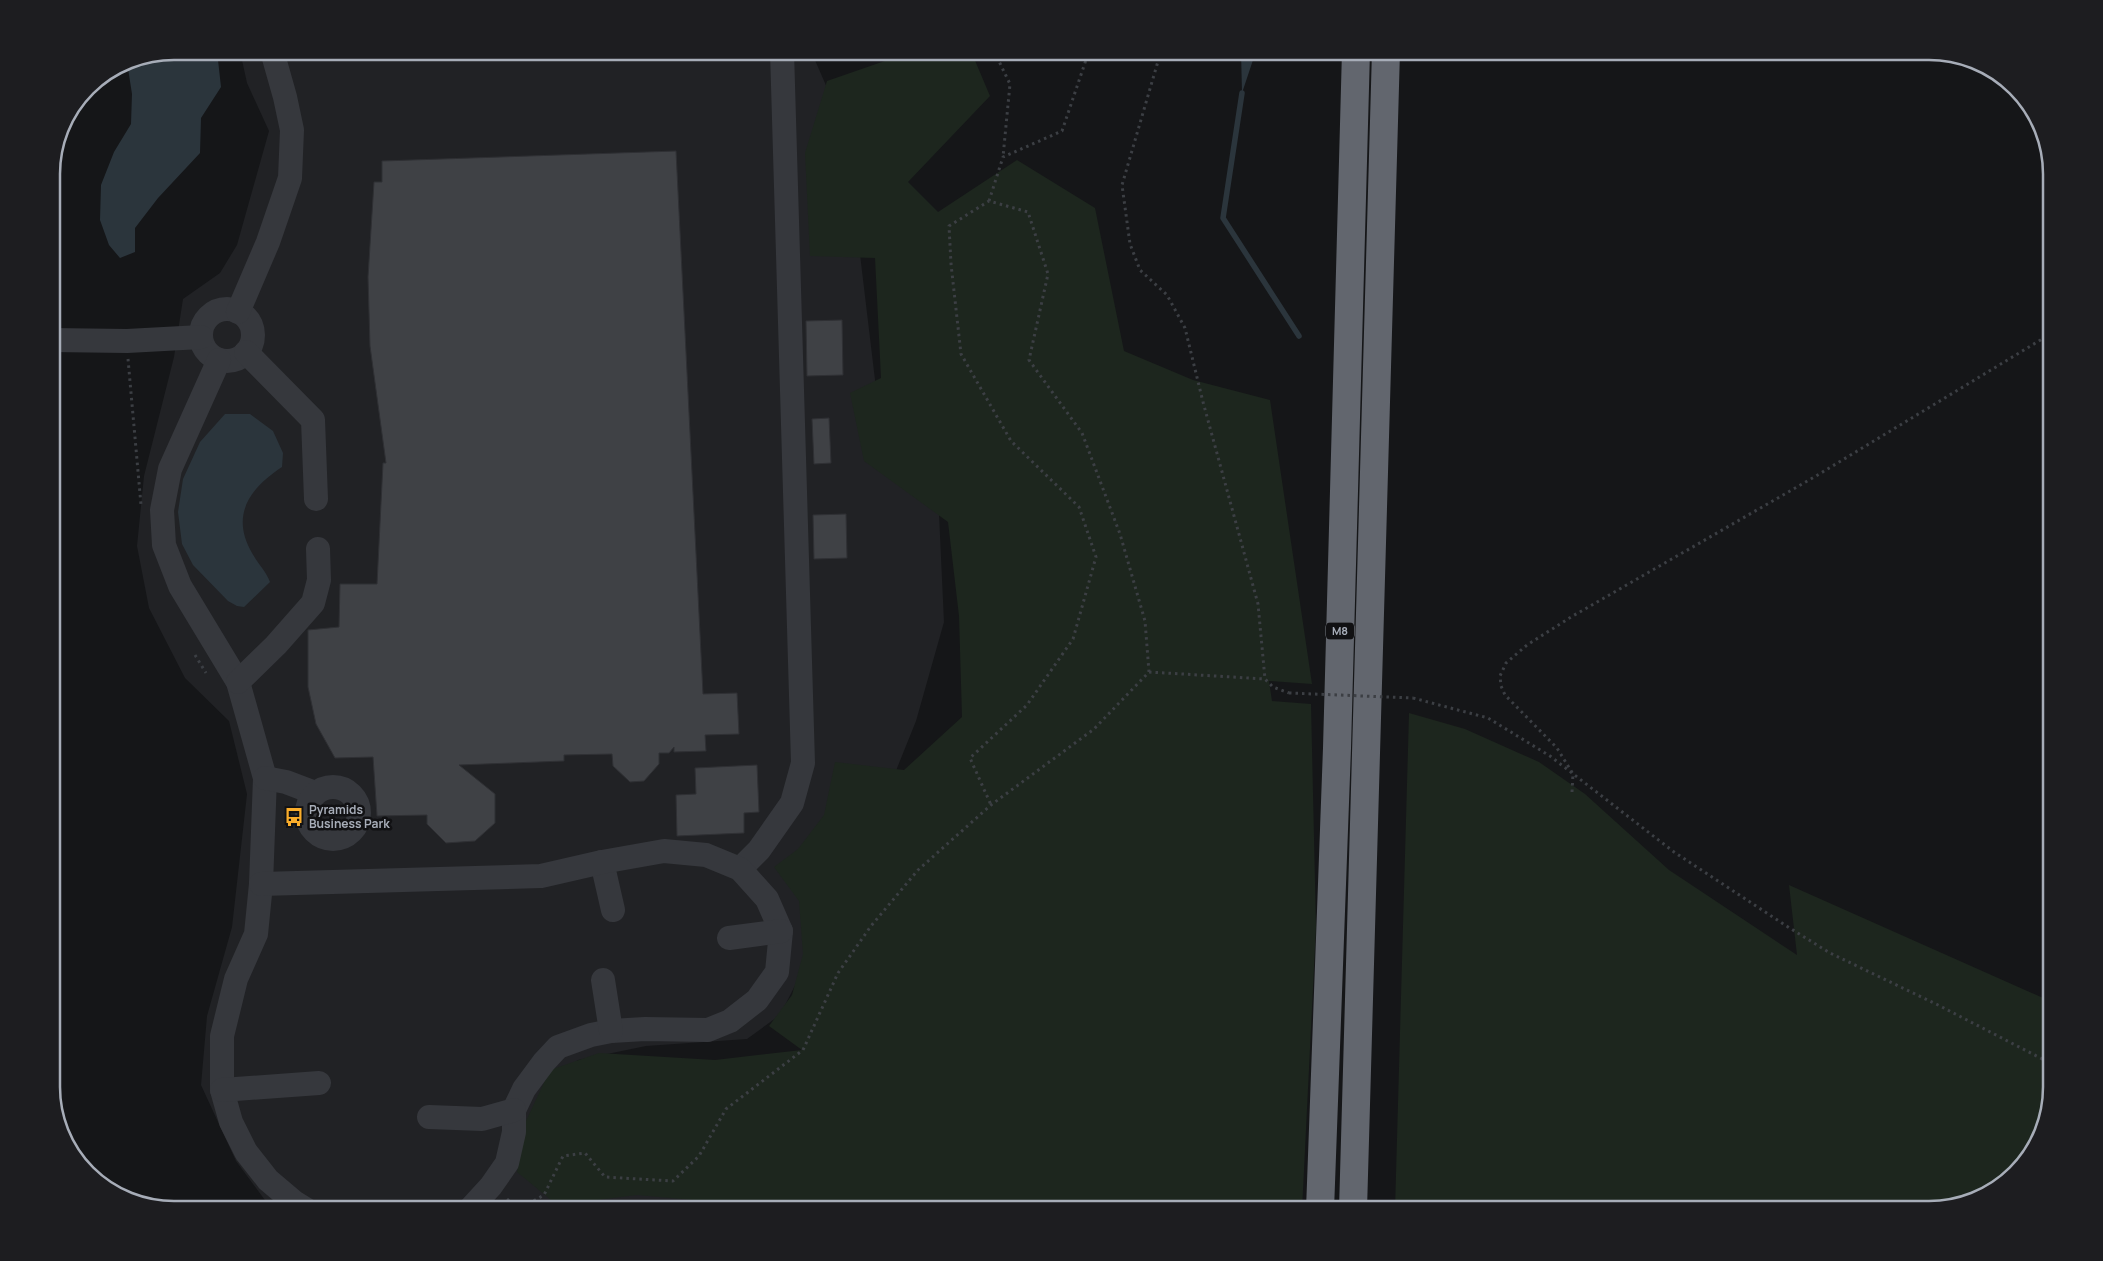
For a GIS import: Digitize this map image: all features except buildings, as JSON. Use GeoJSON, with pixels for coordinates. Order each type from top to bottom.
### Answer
{"type":"FeatureCollection","features":[{"type":"Feature","properties":{"kind":"highway","name":"M8"},"geometry":{"type":"LineString","coordinates":[[1320,1201],[1337,748],[1356,60]]}},
{"type":"Feature","properties":{"kind":"highway","name":"M8"},"geometry":{"type":"LineString","coordinates":[[1353,1201],[1386,60]]}},
{"type":"Feature","properties":{"kind":"highway","name":"M8"},"geometry":{"type":"LineString","coordinates":[[1368,679],[1403,60]]}},
{"type":"Feature","properties":{"kind":"lane"},"geometry":{"type":"LineString","coordinates":[[238,312],[268,242],[290,178],[292,130],[275,60]]}},
{"type":"Feature","properties":{"kind":"lane"},"geometry":{"type":"LineString","coordinates":[[740,869],[759,850],[792,803],[804,763],[782,60]]}},
{"type":"Feature","properties":{"kind":"lane"},"geometry":{"type":"LineString","coordinates":[[230,309],[238,312],[248,320],[252,328],[252,340],[246,352],[231,360],[219,360],[211,355],[201,338],[205,322],[216,311],[230,309]]}},
{"type":"Feature","properties":{"kind":"lane"},"geometry":{"type":"LineString","coordinates":[[60,340],[201,338]]}},
{"type":"Feature","properties":{"kind":"lane"},"geometry":{"type":"LineString","coordinates":[[246,352],[313,420],[316,499]]}},
{"type":"Feature","properties":{"kind":"lane"},"geometry":{"type":"LineString","coordinates":[[219,360],[170,469],[162,510],[164,544],[180,586],[238,682],[265,778],[261,884],[256,934],[236,980],[222,1036],[222,1090],[231,1122],[246,1152],[268,1180],[293,1201]]}},
{"type":"Feature","properties":{"kind":"lane"},"geometry":{"type":"LineString","coordinates":[[238,682],[276,645],[313,603],[319,580],[318,549]]}},
{"type":"Feature","properties":{"kind":"lane"},"geometry":{"type":"LineString","coordinates":[[265,778],[286,782],[315,794]]}},
{"type":"Feature","properties":{"kind":"lane"},"geometry":{"type":"LineString","coordinates":[[261,884],[541,876],[602,862],[664,851],[706,855],[740,869],[767,898],[781,931],[777,972],[757,1000],[730,1021],[708,1030],[645,1029],[611,1031],[591,1035],[558,1047],[524,1089],[514,1110],[514,1132],[507,1163],[491,1186],[477,1201]]}},
{"type":"Feature","properties":{"kind":"lane"},"geometry":{"type":"LineString","coordinates":[[602,862],[613,910]]}},
{"type":"Feature","properties":{"kind":"lane"},"geometry":{"type":"LineString","coordinates":[[728,938],[781,931]]}},
{"type":"Feature","properties":{"kind":"lane"},"geometry":{"type":"LineString","coordinates":[[603,980],[611,1031]]}},
{"type":"Feature","properties":{"kind":"lane"},"geometry":{"type":"LineString","coordinates":[[222,1090],[319,1083]]}},
{"type":"Feature","properties":{"kind":"lane"},"geometry":{"type":"LineString","coordinates":[[429,1117],[482,1119],[514,1110]]}},
{"type":"Feature","properties":{"kind":"path"},"geometry":{"type":"LineString","coordinates":[[991,805],[970,758],[1027,705],[1074,639],[1096,557],[1079,506],[1011,441],[962,354],[951,264],[950,226],[989,200],[1003,158],[1010,84],[998,60]]}},
{"type":"Feature","properties":{"kind":"path"},"geometry":{"type":"LineString","coordinates":[[1003,158],[1062,132],[1086,60]]}},
{"type":"Feature","properties":{"kind":"path"},"geometry":{"type":"LineString","coordinates":[[1158,60],[1122,185],[1130,244],[1140,270],[1167,295],[1185,328],[1203,402],[1258,604],[1265,679],[1273,687],[1289,693],[1413,698],[1488,718],[1550,756],[1674,852],[1821,948],[2043,1059]]}},
{"type":"Feature","properties":{"kind":"path"},"geometry":{"type":"LineString","coordinates":[[533,1201],[544,1195],[564,1156],[585,1153],[605,1177],[673,1181],[698,1156],[726,1109],[803,1050],[838,973],[871,926],[918,870],[991,805],[1094,729],[1149,672],[1145,622],[1120,534],[1082,433],[1029,360],[1048,274],[1028,212],[989,200]]}},
{"type":"Feature","properties":{"kind":"path"},"geometry":{"type":"LineString","coordinates":[[1572,792],[1573,774],[1557,748],[1505,695],[1501,686],[1500,676],[1506,663],[1527,645],[1571,617],[1816,476],[2043,338]]}},
{"type":"Feature","properties":{"kind":"path"},"geometry":{"type":"LineString","coordinates":[[1149,672],[1265,679]]}},
{"type":"Feature","properties":{"kind":"path"},"geometry":{"type":"LineString","coordinates":[[491,1186],[509,1201]]}},
{"type":"Feature","properties":{"kind":"shaded area"},"geometry":{"type":"Polygon","coordinates":[[[218,60],[221,87],[201,118],[200,153],[158,198],[135,228],[135,252],[120,258],[109,245],[100,220],[101,185],[114,152],[131,124],[132,94],[128,70],[137,66],[159,61],[218,60]]]}},
{"type":"Feature","properties":{"kind":"shaded area","name":"Pyramids Business Park"},"geometry":{"type":"Polygon","coordinates":[[[242,60],[815,60],[845,129],[876,388],[938,492],[944,622],[916,721],[850,885],[780,1015],[747,1039],[646,1046],[578,1060],[553,1080],[682,1194],[704,1201],[266,1201],[236,1161],[201,1085],[207,1016],[232,927],[247,794],[229,721],[185,678],[149,608],[137,546],[144,476],[174,357],[183,299],[220,273],[237,245],[269,131],[247,83],[242,60]]]}},
{"type":"Feature","properties":{"kind":"shaded area"},"geometry":{"type":"Polygon","coordinates":[[[888,60],[975,60],[990,96],[908,182],[938,212],[1017,160],[1095,208],[1124,351],[1193,380],[1270,400],[1312,684],[1269,681],[1272,701],[1311,704],[1316,927],[1302,1201],[704,1201],[637,1195],[589,1201],[552,1201],[517,1172],[525,1123],[550,1070],[599,1053],[715,1060],[802,1050],[769,1026],[792,995],[803,954],[799,901],[774,867],[798,849],[824,815],[835,762],[904,770],[962,717],[959,616],[948,522],[864,461],[850,393],[881,378],[875,258],[810,256],[805,153],[827,81],[888,60]]]}},
{"type":"Feature","properties":{"kind":"shaded area"},"geometry":{"type":"Polygon","coordinates":[[[1241,60],[1253,60],[1242,93],[1241,60]]]}},
{"type":"Feature","properties":{"kind":"shaded area"},"geometry":{"type":"Polygon","coordinates":[[[225,414],[250,414],[273,431],[283,453],[282,467],[253,493],[243,515],[246,539],[252,553],[270,582],[244,607],[237,606],[228,601],[193,565],[182,544],[178,512],[183,479],[200,442],[225,414]]]}},
{"type":"Feature","properties":{"kind":"shaded area"},"geometry":{"type":"Polygon","coordinates":[[[1409,713],[1465,729],[1539,762],[1585,794],[1669,870],[1797,955],[1789,885],[2043,998],[2042,1102],[2034,1131],[2028,1144],[2010,1168],[1986,1186],[1958,1197],[1929,1201],[1395,1201],[1409,713]]]}},
{"type":"Feature","properties":{"kind":"waterway"},"geometry":{"type":"LineString","coordinates":[[1242,93],[1223,218],[1299,336]]}},
{"type":"Feature","properties":{"kind":"place","name":"Pyramids Business Park"},"geometry":{"type":"Point","coordinates":[294,817]}}]}
